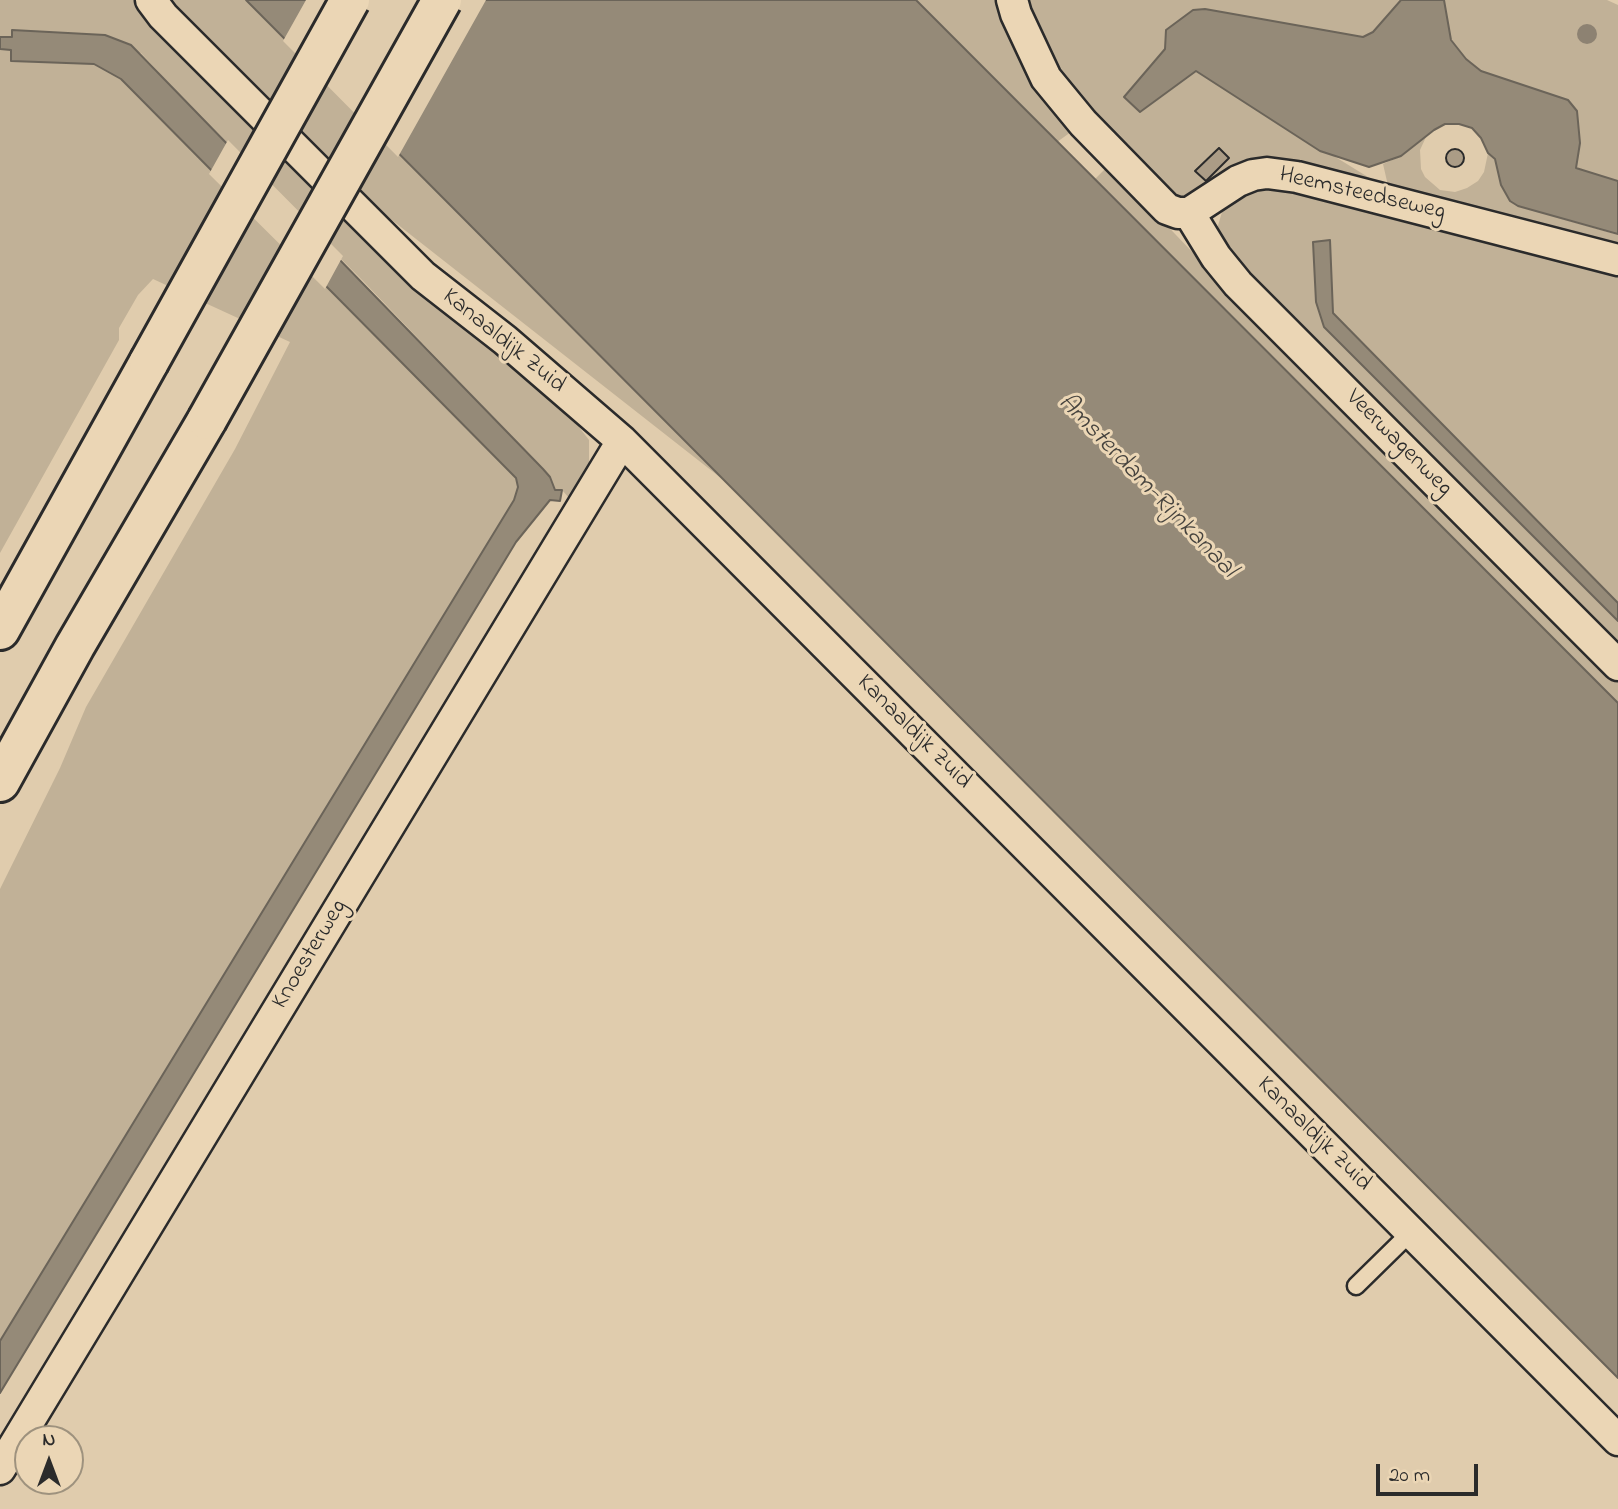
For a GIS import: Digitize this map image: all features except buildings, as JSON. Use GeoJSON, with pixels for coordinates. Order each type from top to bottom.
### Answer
{"type":"FeatureCollection","features":[{"type":"Feature","properties":{"kind":"highway"},"geometry":{"type":"LineString","coordinates":[[0,630],[350,0]]}},
{"type":"Feature","properties":{"kind":"highway"},"geometry":{"type":"LineString","coordinates":[[0,782],[75,646],[207,421],[442,0]]}},
{"type":"Feature","properties":{"kind":"street","name":"Kanaaldijk Zuid"},"geometry":{"type":"LineString","coordinates":[[151,0],[163,16],[423,276],[505,340],[622,441],[1618,1440]]}},
{"type":"Feature","properties":{"kind":"street"},"geometry":{"type":"LineString","coordinates":[[1012,0],[1046,78],[1053,87],[1167,209],[1178,214],[1189,214]]}},
{"type":"Feature","properties":{"kind":"street","name":"Heemsteedseweg"},"geometry":{"type":"LineString","coordinates":[[1189,214],[1238,181],[1267,173],[1297,177],[1618,260]]}},
{"type":"Feature","properties":{"kind":"street","name":"Veerwagenweg"},"geometry":{"type":"LineString","coordinates":[[1189,214],[1216,257],[1238,284],[1618,665]]}},
{"type":"Feature","properties":{"kind":"street","name":"Knoesterweg"},"geometry":{"type":"LineString","coordinates":[[0,1469],[622,441]]}},
{"type":"Feature","properties":{"kind":"lane"},"geometry":{"type":"LineString","coordinates":[[1356,1286],[1410,1233]]}},
{"type":"Feature","properties":{"kind":"shaded area"},"geometry":{"type":"Polygon","coordinates":[[[0,0],[136,0],[161,31],[378,252],[575,422],[589,440],[589,465],[569,498],[562,490],[555,490],[550,477],[543,469],[363,281],[214,132],[141,53],[12,30],[12,37],[0,37],[0,0]]]}},
{"type":"Feature","properties":{"kind":"shaded area"},"geometry":{"type":"Polygon","coordinates":[[[170,0],[246,0],[726,482],[374,206],[170,0]]]}},
{"type":"Feature","properties":{"kind":"shaded area"},"geometry":{"type":"Polygon","coordinates":[[[916,0],[997,0],[1003,15],[1071,132],[1057,142],[916,0]]]}},
{"type":"Feature","properties":{"kind":"shaded area"},"geometry":{"type":"Polygon","coordinates":[[[1026,0],[1401,0],[1373,32],[1363,37],[1205,9],[1193,10],[1166,30],[1165,49],[1124,97],[1141,112],[1196,71],[1389,190],[1383,164],[1401,156],[1426,137],[1420,150],[1421,169],[1425,177],[1440,190],[1455,192],[1478,181],[1484,172],[1488,153],[1495,159],[1501,185],[1510,201],[1518,206],[1618,235],[1618,249],[1276,161],[1236,167],[1201,195],[1183,199],[1169,190],[1131,154],[1065,81],[1047,53],[1026,0]]]}},
{"type":"Feature","properties":{"kind":"shaded area"},"geometry":{"type":"Polygon","coordinates":[[[1444,0],[1607,0],[1618,5],[1618,181],[1576,168],[1580,143],[1508,80],[1481,71],[1466,59],[1451,40],[1444,0]]]}},
{"type":"Feature","properties":{"kind":"shaded area"},"geometry":{"type":"Polygon","coordinates":[[[0,49],[11,50],[11,61],[94,64],[121,79],[516,478],[518,487],[514,500],[0,1341],[0,889],[60,768],[86,707],[235,449],[290,342],[153,279],[138,295],[119,328],[119,340],[0,553],[0,49]]]}},
{"type":"Feature","properties":{"kind":"shaded area"},"geometry":{"type":"Polygon","coordinates":[[[1109,165],[1221,282],[1618,680],[1618,703],[1095,179],[1109,165]]]}},
{"type":"Feature","properties":{"kind":"shaded area"},"geometry":{"type":"Polygon","coordinates":[[[1255,185],[1286,185],[1618,270],[1618,603],[1333,313],[1330,241],[1316,302],[1324,327],[1618,621],[1618,647],[1306,334],[1240,264],[1217,229],[1222,212],[1231,200],[1255,185]]]}},
{"type":"Feature","properties":{"kind":"water","name":"Amsterdam-Rijnkanaal"},"geometry":{"type":"Polygon","coordinates":[[[246,0],[916,0],[1618,703],[1618,1378],[246,0]]]}},
{"type":"Feature","properties":{"kind":"water"},"geometry":{"type":"Polygon","coordinates":[[[1401,0],[1444,0],[1451,40],[1466,59],[1481,71],[1568,100],[1577,111],[1580,143],[1576,168],[1618,181],[1618,234],[1518,206],[1510,201],[1501,185],[1495,159],[1472,128],[1459,124],[1445,124],[1401,156],[1369,167],[1320,151],[1196,71],[1140,112],[1124,97],[1165,49],[1166,30],[1193,10],[1205,9],[1363,37],[1373,32],[1401,0]]]}},
{"type":"Feature","properties":{"kind":"water"},"geometry":{"type":"Polygon","coordinates":[[[12,30],[105,35],[131,45],[543,469],[550,477],[555,490],[562,490],[560,501],[550,500],[516,542],[0,1393],[0,1341],[514,500],[518,487],[516,478],[121,79],[94,64],[11,61],[11,50],[0,49],[0,37],[12,37],[12,30]]]}},
{"type":"Feature","properties":{"kind":"water"},"geometry":{"type":"Polygon","coordinates":[[[1330,240],[1333,313],[1618,603],[1618,621],[1324,327],[1316,302],[1313,242],[1330,240]]]}},
{"type":"Feature","properties":{"kind":"pier"},"geometry":{"type":"Polygon","coordinates":[[[306,0],[486,0],[398,157],[283,41],[306,0]]]}},
{"type":"Feature","properties":{"kind":"pier"},"geometry":{"type":"Polygon","coordinates":[[[228,140],[343,256],[325,289],[209,174],[228,140]]]}}]}
